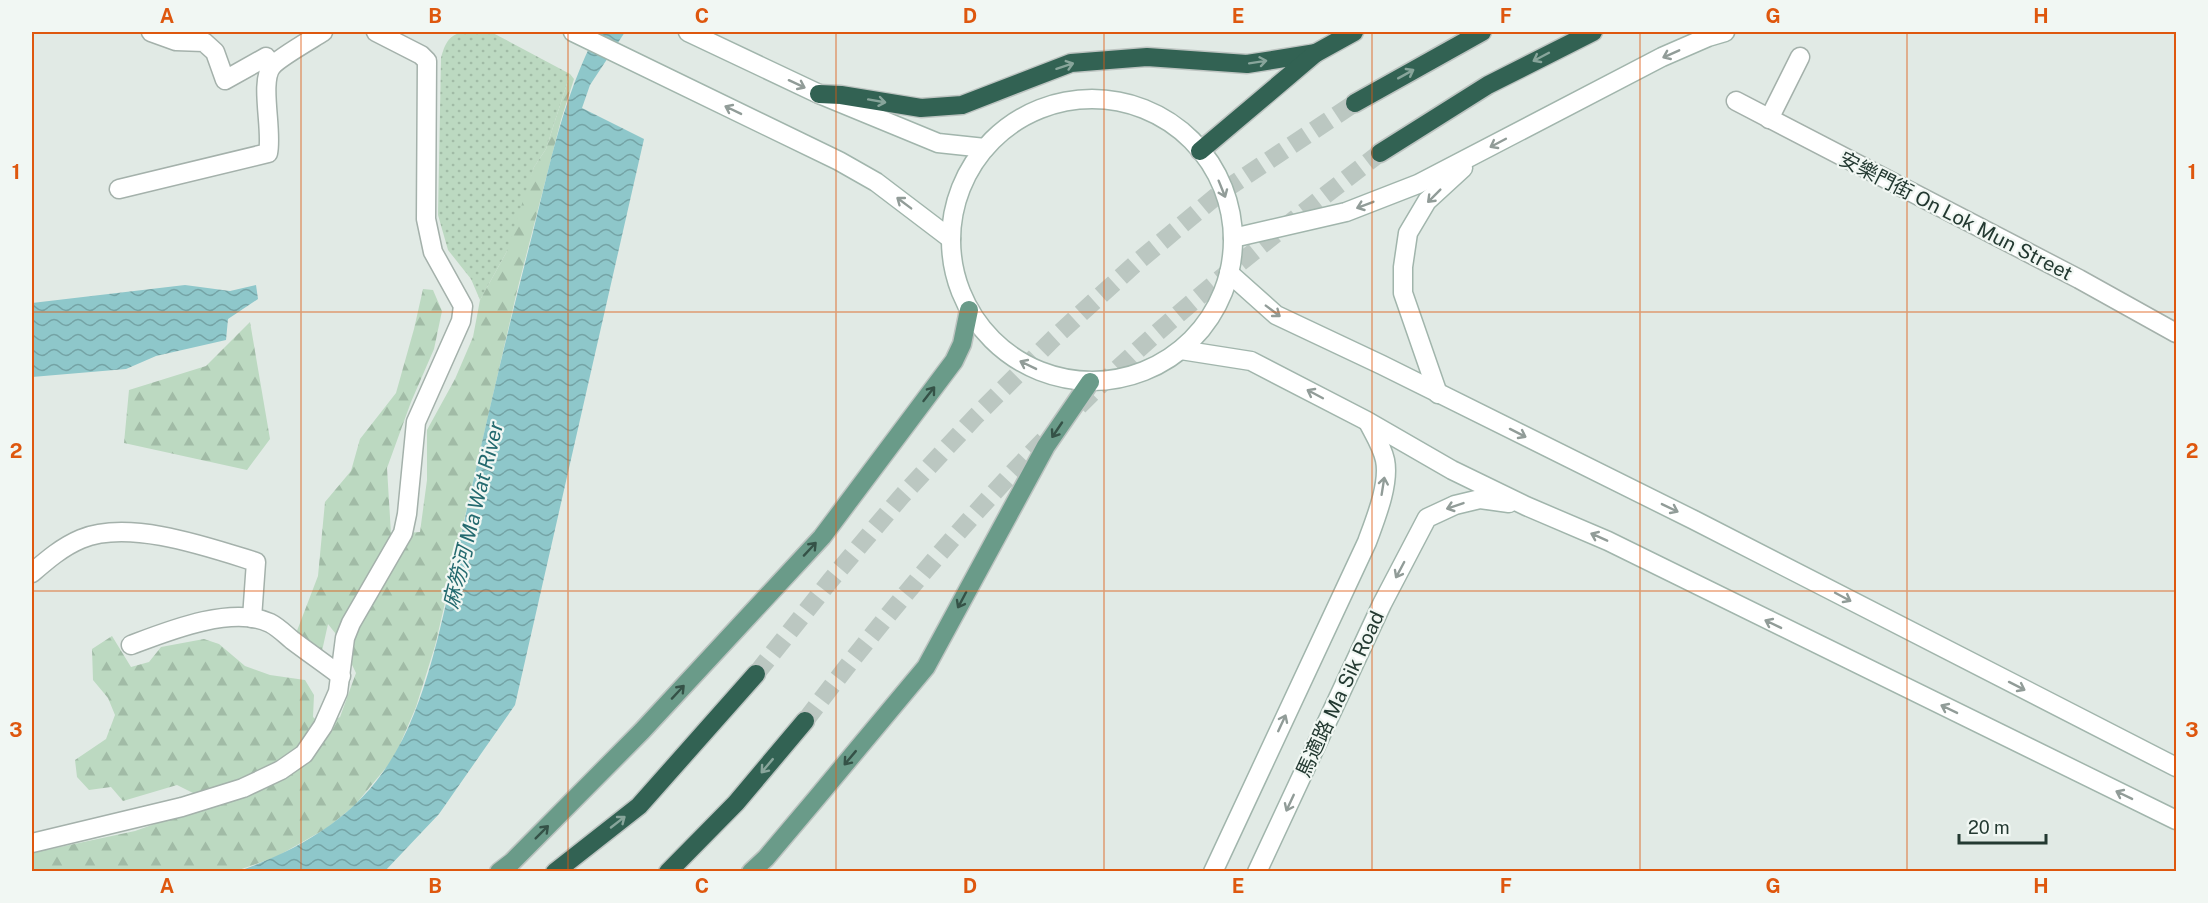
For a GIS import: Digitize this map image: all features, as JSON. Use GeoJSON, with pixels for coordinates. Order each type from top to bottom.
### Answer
{"type":"FeatureCollection","features":[{"type":"Feature","properties":{"kind":"highway"},"geometry":{"type":"LineString","coordinates":[[1200,151],[1316,53],[1354,32]]}},
{"type":"Feature","properties":{"kind":"highway"},"geometry":{"type":"LineString","coordinates":[[1356,103],[1482,32]]}},
{"type":"Feature","properties":{"kind":"highway"},"geometry":{"type":"LineString","coordinates":[[1380,153],[1488,84],[1593,32]]}},
{"type":"Feature","properties":{"kind":"highway"},"geometry":{"type":"LineString","coordinates":[[819,94],[841,95],[921,108],[962,105],[1071,63],[1147,57],[1247,64],[1316,53]]}},
{"type":"Feature","properties":{"kind":"highway"},"geometry":{"type":"LineString","coordinates":[[555,872],[639,806],[756,674]]}},
{"type":"Feature","properties":{"kind":"highway"},"geometry":{"type":"LineString","coordinates":[[668,872],[736,803],[805,721]]}},
{"type":"Feature","properties":{"kind":"main road"},"geometry":{"type":"LineString","coordinates":[[151,32],[176,41],[204,42],[214,52],[225,81],[266,57],[272,66]]}},
{"type":"Feature","properties":{"kind":"main road"},"geometry":{"type":"LineString","coordinates":[[119,189],[268,153],[270,142],[266,85],[272,66],[323,32]]}},
{"type":"Feature","properties":{"kind":"main road"},"geometry":{"type":"LineString","coordinates":[[32,843],[182,807],[243,788],[281,770],[304,754],[323,726],[338,692],[345,638],[351,623],[403,533],[416,422],[461,321],[463,306],[433,252],[426,219],[427,61],[421,55],[376,32]]}},
{"type":"Feature","properties":{"kind":"main road"},"geometry":{"type":"LineString","coordinates":[[573,32],[867,177],[951,239]]}},
{"type":"Feature","properties":{"kind":"main road"},"geometry":{"type":"LineString","coordinates":[[688,32],[819,94],[938,143],[985,148]]}},
{"type":"Feature","properties":{"kind":"main road"},"geometry":{"type":"LineString","coordinates":[[1233,238],[1346,212],[1418,184],[1662,57],[1725,32]]}},
{"type":"Feature","properties":{"kind":"main road"},"geometry":{"type":"LineString","coordinates":[[1769,119],[1800,57]]}},
{"type":"Feature","properties":{"kind":"main road"},"geometry":{"type":"LineString","coordinates":[[1093,99],[1118,101],[1148,111],[1183,133],[1214,170],[1224,192],[1233,238],[1229,273],[1222,295],[1212,315],[1198,334],[1181,350],[1146,371],[1127,377],[1090,382],[1042,373],[1020,362],[1000,348],[969,310],[955,274],[951,239],[953,214],[970,168],[1002,131],[1022,117],[1053,105],[1068,100],[1093,99]]}},
{"type":"Feature","properties":{"kind":"main road","name":"安樂門街 On Lok Mun Street"},"geometry":{"type":"LineString","coordinates":[[1736,101],[2079,279],[2176,333]]}},
{"type":"Feature","properties":{"kind":"main road"},"geometry":{"type":"LineString","coordinates":[[1438,394],[1403,293],[1402,267],[1408,233],[1427,201],[1476,155]]}},
{"type":"Feature","properties":{"kind":"main road"},"geometry":{"type":"LineString","coordinates":[[1229,273],[1276,315],[1694,520],[2176,767]]}},
{"type":"Feature","properties":{"kind":"main road"},"geometry":{"type":"LineString","coordinates":[[499,872],[512,862],[642,731],[822,537],[954,361],[962,344],[969,310]]}},
{"type":"Feature","properties":{"kind":"main road"},"geometry":{"type":"LineString","coordinates":[[1181,350],[1251,361],[1367,421],[1452,470],[1526,506],[1608,541],[2176,820]]}},
{"type":"Feature","properties":{"kind":"main road"},"geometry":{"type":"LineString","coordinates":[[751,872],[766,858],[926,667],[1046,447],[1090,382]]}},
{"type":"Feature","properties":{"kind":"main road","name":"馬適路 Ma Sik Road"},"geometry":{"type":"LineString","coordinates":[[1214,872],[1367,542],[1377,514],[1386,463],[1380,445],[1367,421]]}},
{"type":"Feature","properties":{"kind":"main road","name":"馬適路 Ma Sik Road"},"geometry":{"type":"LineString","coordinates":[[1257,872],[1382,604],[1427,518],[1455,506],[1480,499],[1526,506]]}},
{"type":"Feature","properties":{"kind":"main road"},"geometry":{"type":"LineString","coordinates":[[32,573],[57,552],[81,539],[105,533],[174,537],[256,562],[252,618]]}},
{"type":"Feature","properties":{"kind":"main road"},"geometry":{"type":"LineString","coordinates":[[131,645],[168,630],[203,622],[230,617],[252,618],[270,623],[340,676]]}},
{"type":"Feature","properties":{"kind":"green space"},"geometry":{"type":"Polygon","coordinates":[[[462,32],[491,32],[570,74],[546,149],[534,167],[521,217],[506,253],[480,300],[471,279],[448,250],[438,215],[441,58],[448,41],[462,32]]]}},
{"type":"Feature","properties":{"kind":"green space"},"geometry":{"type":"Polygon","coordinates":[[[570,74],[574,79],[561,120],[517,291],[435,646],[416,707],[389,764],[355,805],[327,828],[276,857],[236,871],[32,871],[32,853],[135,831],[180,815],[193,793],[177,785],[123,801],[111,787],[89,790],[77,777],[75,760],[106,739],[115,715],[108,698],[93,680],[92,649],[112,636],[131,667],[149,662],[161,647],[204,639],[219,644],[245,666],[270,675],[305,680],[314,695],[313,717],[323,726],[340,717],[356,673],[339,638],[328,624],[322,651],[295,636],[318,576],[325,502],[351,471],[360,439],[396,393],[423,289],[433,290],[442,311],[434,349],[411,402],[387,468],[391,534],[420,532],[427,480],[427,430],[455,379],[473,337],[480,300],[506,253],[534,167],[546,149],[570,74]]]}},
{"type":"Feature","properties":{"kind":"green space"},"geometry":{"type":"Polygon","coordinates":[[[250,322],[270,439],[247,470],[124,443],[129,390],[206,366],[250,322]]]}},
{"type":"Feature","properties":{"kind":"water","name":"麻笏河 Ma Wat River"},"geometry":{"type":"Polygon","coordinates":[[[597,32],[625,32],[590,85],[582,108],[644,139],[515,705],[439,814],[385,871],[236,872],[259,864],[302,843],[341,817],[375,783],[403,740],[433,658],[494,388],[552,154],[575,81],[597,32]]]}},
{"type":"Feature","properties":{"kind":"water"},"geometry":{"type":"Polygon","coordinates":[[[185,285],[230,291],[256,285],[258,299],[228,319],[226,340],[156,356],[126,369],[32,377],[32,303],[185,285]]]}},
{"type":"Feature","properties":{"kind":"tunnel"},"geometry":{"type":"LineString","coordinates":[[756,674],[901,497],[976,416],[1054,338],[1135,264],[1220,193],[1355,103]]}},
{"type":"Feature","properties":{"kind":"tunnel"},"geometry":{"type":"LineString","coordinates":[[1079,406],[1188,306],[1380,153]]}},
{"type":"Feature","properties":{"kind":"tunnel"},"geometry":{"type":"LineString","coordinates":[[805,721],[922,575],[983,504],[1048,436]]}}]}
